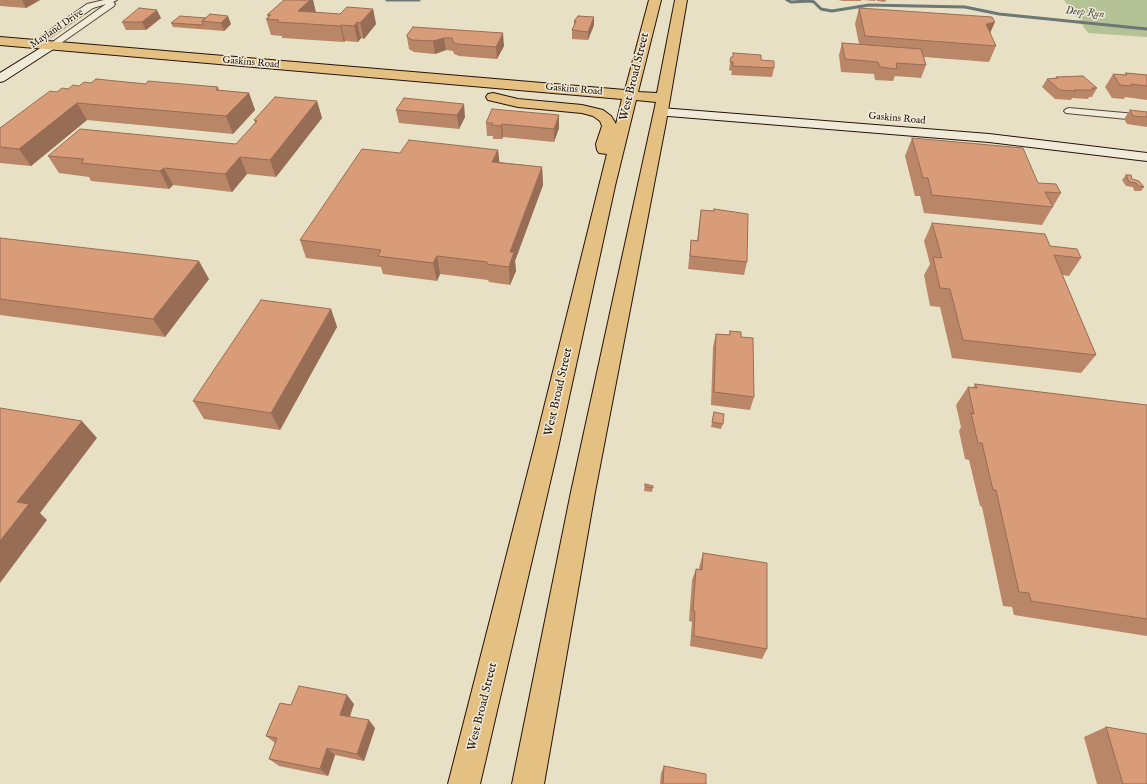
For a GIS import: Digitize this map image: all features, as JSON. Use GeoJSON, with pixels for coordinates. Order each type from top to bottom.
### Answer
{"type":"FeatureCollection","features":[{"type":"Feature","properties":{"kind":"main road","name":"West Broad Street"},"geometry":{"type":"LineString","coordinates":[[464,784],[544,456],[607,186],[649,105],[650,21],[655,0]]}},
{"type":"Feature","properties":{"kind":"main road","name":"West Broad Street"},"geometry":{"type":"LineString","coordinates":[[528,784],[583,492],[649,105],[681,0]]}},
{"type":"Feature","properties":{"kind":"main road"},"geometry":{"type":"LineString","coordinates":[[571,90],[602,87],[619,80],[634,36],[650,21]]}},
{"type":"Feature","properties":{"kind":"main road","name":"Gaskins Road"},"geometry":{"type":"LineString","coordinates":[[0,41],[571,90],[649,105]]}},
{"type":"Feature","properties":{"kind":"main road","name":"Mayland Drive"},"geometry":{"type":"LineString","coordinates":[[12,57],[34,44]]}},
{"type":"Feature","properties":{"kind":"main road","name":"Mayland Drive"},"geometry":{"type":"LineString","coordinates":[[0,78],[51,46]]}},
{"type":"Feature","properties":{"kind":"main road"},"geometry":{"type":"LineString","coordinates":[[11,70],[12,57],[52,60]]}},
{"type":"Feature","properties":{"kind":"main road","name":"Gaskins Road"},"geometry":{"type":"LineString","coordinates":[[607,186],[604,144],[609,126],[608,122],[602,116],[587,110],[518,103],[486,96],[649,105],[989,138],[1147,157]]}},
{"type":"Feature","properties":{"kind":"main road","name":"Gaskins Road"},"geometry":{"type":"LineString","coordinates":[[757,107],[994,128],[1147,146]]}},
{"type":"Feature","properties":{"kind":"street","name":"Mayland Drive"},"geometry":{"type":"LineString","coordinates":[[34,44],[90,6],[113,0]]}},
{"type":"Feature","properties":{"kind":"street","name":"Mayland Drive"},"geometry":{"type":"LineString","coordinates":[[51,46],[110,5],[113,0]]}},
{"type":"Feature","properties":{"kind":"street"},"geometry":{"type":"LineString","coordinates":[[1069,111],[1147,118]]}},
{"type":"Feature","properties":{"kind":"green space"},"geometry":{"type":"Polygon","coordinates":[[[1064,0],[1147,0],[1147,37],[1088,33],[1064,0]]]}},
{"type":"Feature","properties":{"kind":"building"},"geometry":{"type":"Polygon","coordinates":[[[284,0],[310,0],[298,11],[340,14],[347,7],[373,9],[360,23],[357,22],[354,26],[277,22],[279,20],[266,19],[271,15],[267,15],[284,0]]]}},
{"type":"Feature","properties":{"kind":"building"},"geometry":{"type":"Polygon","coordinates":[[[139,8],[157,10],[142,22],[122,22],[139,8]]]}},
{"type":"Feature","properties":{"kind":"building"},"geometry":{"type":"Polygon","coordinates":[[[859,8],[992,17],[995,22],[986,24],[996,46],[865,36],[859,8]]]}},
{"type":"Feature","properties":{"kind":"building"},"geometry":{"type":"Polygon","coordinates":[[[210,14],[228,16],[221,23],[202,21],[210,14]]]}},
{"type":"Feature","properties":{"kind":"building"},"geometry":{"type":"Polygon","coordinates":[[[180,16],[206,18],[202,21],[203,25],[171,23],[180,16]]]}},
{"type":"Feature","properties":{"kind":"building"},"geometry":{"type":"Polygon","coordinates":[[[578,16],[594,17],[588,32],[572,30],[576,21],[574,21],[578,16]]]}},
{"type":"Feature","properties":{"kind":"building"},"geometry":{"type":"Polygon","coordinates":[[[413,27],[503,33],[496,47],[457,44],[453,42],[452,38],[444,38],[433,41],[412,40],[407,37],[407,35],[413,27]]]}},
{"type":"Feature","properties":{"kind":"building"},"geometry":{"type":"Polygon","coordinates":[[[842,43],[921,49],[926,65],[896,63],[897,69],[880,67],[878,62],[845,59],[842,43]]]}},
{"type":"Feature","properties":{"kind":"building"},"geometry":{"type":"Polygon","coordinates":[[[733,53],[761,55],[761,60],[774,61],[774,68],[733,66],[733,62],[730,62],[731,57],[733,57],[733,53]]]}},
{"type":"Feature","properties":{"kind":"building"},"geometry":{"type":"Polygon","coordinates":[[[1126,73],[1147,75],[1147,86],[1131,84],[1132,86],[1120,85],[1113,74],[1127,75],[1126,73]]]}},
{"type":"Feature","properties":{"kind":"building"},"geometry":{"type":"Polygon","coordinates":[[[1083,76],[1097,88],[1092,88],[1093,90],[1074,90],[1076,91],[1060,90],[1047,79],[1058,78],[1056,77],[1083,76]]]}},
{"type":"Feature","properties":{"kind":"building"},"geometry":{"type":"Polygon","coordinates":[[[96,79],[146,84],[148,81],[218,87],[216,90],[249,93],[226,116],[77,103],[19,149],[0,147],[0,128],[50,91],[57,92],[62,88],[68,89],[73,85],[79,86],[84,82],[91,83],[96,79]]]}},
{"type":"Feature","properties":{"kind":"building"},"geometry":{"type":"Polygon","coordinates":[[[275,97],[317,101],[270,160],[240,157],[225,174],[164,168],[160,171],[81,163],[84,159],[48,156],[80,129],[236,144],[257,121],[254,120],[275,97]]]}},
{"type":"Feature","properties":{"kind":"building"},"geometry":{"type":"Polygon","coordinates":[[[404,98],[464,104],[457,115],[396,110],[404,98]]]}},
{"type":"Feature","properties":{"kind":"building"},"geometry":{"type":"Polygon","coordinates":[[[492,109],[559,115],[554,129],[502,124],[501,126],[492,125],[493,123],[486,123],[492,109]]]}},
{"type":"Feature","properties":{"kind":"building"},"geometry":{"type":"Polygon","coordinates":[[[1130,110],[1147,112],[1147,117],[1133,116],[1130,110]]]}},
{"type":"Feature","properties":{"kind":"building"},"geometry":{"type":"Polygon","coordinates":[[[912,138],[1023,148],[1038,183],[1056,184],[1061,193],[1045,192],[1053,207],[932,195],[928,178],[923,178],[912,138]]]}},
{"type":"Feature","properties":{"kind":"building"},"geometry":{"type":"Polygon","coordinates":[[[409,140],[498,150],[492,162],[542,167],[510,252],[514,252],[509,267],[487,264],[487,262],[437,256],[433,263],[378,256],[381,250],[300,240],[362,149],[400,153],[409,140]]]}},
{"type":"Feature","properties":{"kind":"building"},"geometry":{"type":"Polygon","coordinates":[[[1126,175],[1131,175],[1132,179],[1139,181],[1144,187],[1138,186],[1136,183],[1129,182],[1126,175]]]}},
{"type":"Feature","properties":{"kind":"building"},"geometry":{"type":"Polygon","coordinates":[[[714,209],[748,214],[747,262],[690,256],[691,240],[698,241],[701,210],[714,211],[714,209]]]}},
{"type":"Feature","properties":{"kind":"building"},"geometry":{"type":"Polygon","coordinates":[[[932,223],[1045,234],[1050,246],[1077,249],[1081,258],[1054,255],[1096,355],[963,340],[950,289],[940,288],[933,257],[942,258],[932,223]]]}},
{"type":"Feature","properties":{"kind":"building"},"geometry":{"type":"Polygon","coordinates":[[[0,238],[199,261],[153,319],[0,299],[0,238]]]}},
{"type":"Feature","properties":{"kind":"building"},"geometry":{"type":"Polygon","coordinates":[[[261,300],[331,309],[271,413],[193,401],[261,300]]]}},
{"type":"Feature","properties":{"kind":"building"},"geometry":{"type":"Polygon","coordinates":[[[730,331],[741,332],[741,337],[753,338],[754,397],[714,392],[716,334],[730,335],[730,331]]]}},
{"type":"Feature","properties":{"kind":"building"},"geometry":{"type":"Polygon","coordinates":[[[975,384],[1147,405],[1147,619],[1031,601],[1029,593],[1019,592],[996,490],[993,490],[982,443],[978,443],[971,413],[974,414],[968,387],[977,388],[975,384]]]}},
{"type":"Feature","properties":{"kind":"building"},"geometry":{"type":"Polygon","coordinates":[[[0,408],[82,421],[17,502],[29,504],[0,541],[0,408]]]}},
{"type":"Feature","properties":{"kind":"building"},"geometry":{"type":"Polygon","coordinates":[[[714,412],[724,414],[723,424],[712,422],[714,412]]]}},
{"type":"Feature","properties":{"kind":"building"},"geometry":{"type":"Polygon","coordinates":[[[645,484],[653,486],[653,488],[645,486],[645,484]]]}},
{"type":"Feature","properties":{"kind":"building"},"geometry":{"type":"Polygon","coordinates":[[[703,553],[767,563],[767,649],[694,636],[695,611],[693,611],[696,569],[702,570],[703,553]]]}},
{"type":"Feature","properties":{"kind":"building"},"geometry":{"type":"Polygon","coordinates":[[[299,686],[347,695],[340,715],[369,720],[357,754],[327,748],[320,769],[269,759],[277,738],[266,736],[280,703],[291,705],[299,686]]]}},
{"type":"Feature","properties":{"kind":"building"},"geometry":{"type":"Polygon","coordinates":[[[1106,727],[1147,734],[1147,784],[1123,784],[1106,727]]]}},
{"type":"Feature","properties":{"kind":"building"},"geometry":{"type":"Polygon","coordinates":[[[664,766],[706,774],[706,784],[663,784],[664,766]]]}},
{"type":"Feature","properties":{"kind":"waterway","name":"Deep Run"},"geometry":{"type":"LineString","coordinates":[[387,0],[419,0]]}},
{"type":"Feature","properties":{"kind":"waterway","name":"Deep Run"},"geometry":{"type":"LineString","coordinates":[[787,0],[791,2],[810,1],[814,2],[821,9],[832,11],[869,5],[965,7],[999,14],[1147,29]]}}]}
